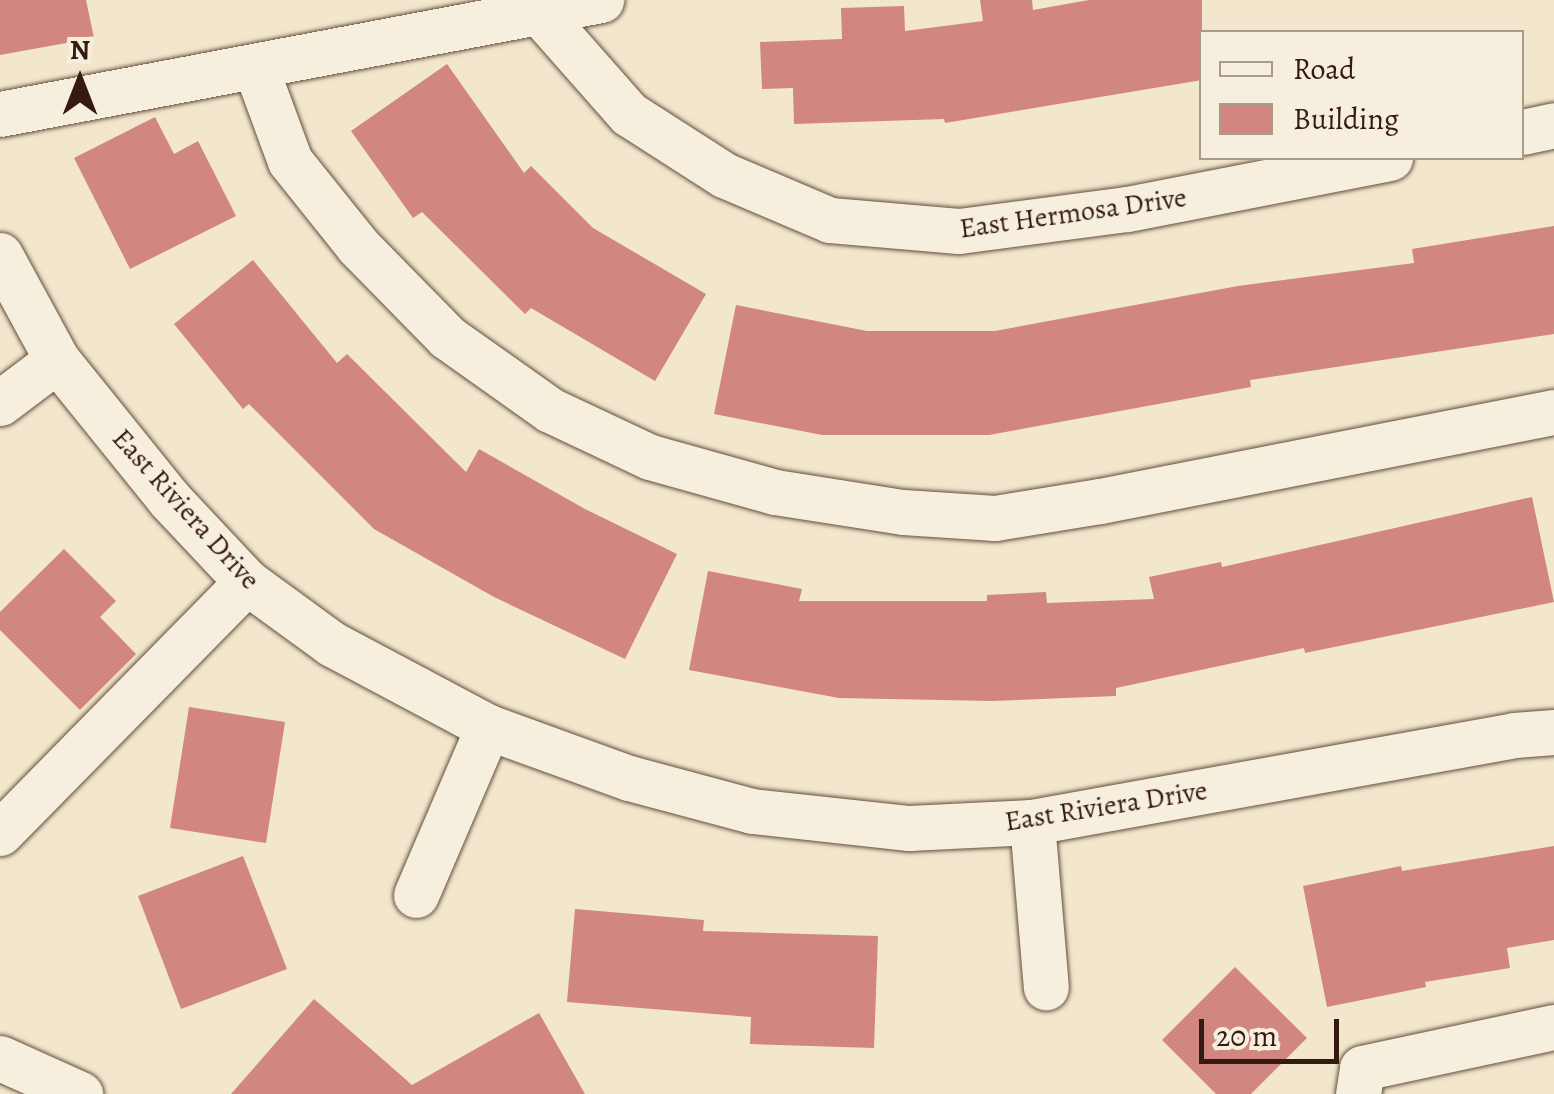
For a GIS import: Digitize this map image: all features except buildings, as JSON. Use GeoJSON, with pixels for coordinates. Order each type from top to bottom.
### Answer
{"type":"FeatureCollection","features":[{"type":"Feature","properties":{"kind":"street"},"geometry":{"type":"LineString","coordinates":[[0,114],[254,66],[536,6],[601,0]]}},
{"type":"Feature","properties":{"kind":"street","name":"East Hermosa Drive"},"geometry":{"type":"LineString","coordinates":[[536,6],[628,114],[724,176],[830,220],[959,232],[1127,209],[1380,160]]}},
{"type":"Feature","properties":{"kind":"street"},"geometry":{"type":"LineString","coordinates":[[254,66],[290,162],[358,246],[447,337],[550,410],[650,457],[775,492],[903,512],[995,518],[1100,502],[1554,412]]}},
{"type":"Feature","properties":{"kind":"street"},"geometry":{"type":"LineString","coordinates":[[1524,132],[1554,125]]}},
{"type":"Feature","properties":{"kind":"street","name":"East Riviera Drive"},"geometry":{"type":"LineString","coordinates":[[0,255],[57,360],[169,499],[248,582],[332,644],[488,727],[628,778],[752,811],[908,828],[1032,822],[1514,735],[1554,732]]}},
{"type":"Feature","properties":{"kind":"street"},"geometry":{"type":"LineString","coordinates":[[0,403],[57,360]]}},
{"type":"Feature","properties":{"kind":"street"},"geometry":{"type":"LineString","coordinates":[[0,833],[248,582]]}},
{"type":"Feature","properties":{"kind":"street"},"geometry":{"type":"LineString","coordinates":[[416,895],[488,727]]}},
{"type":"Feature","properties":{"kind":"street"},"geometry":{"type":"LineString","coordinates":[[1032,822],[1046,987]]}},
{"type":"Feature","properties":{"kind":"street"},"geometry":{"type":"LineString","coordinates":[[1358,1094],[1362,1068],[1554,1026]]}},
{"type":"Feature","properties":{"kind":"street"},"geometry":{"type":"LineString","coordinates":[[0,1058],[80,1094]]}}]}
